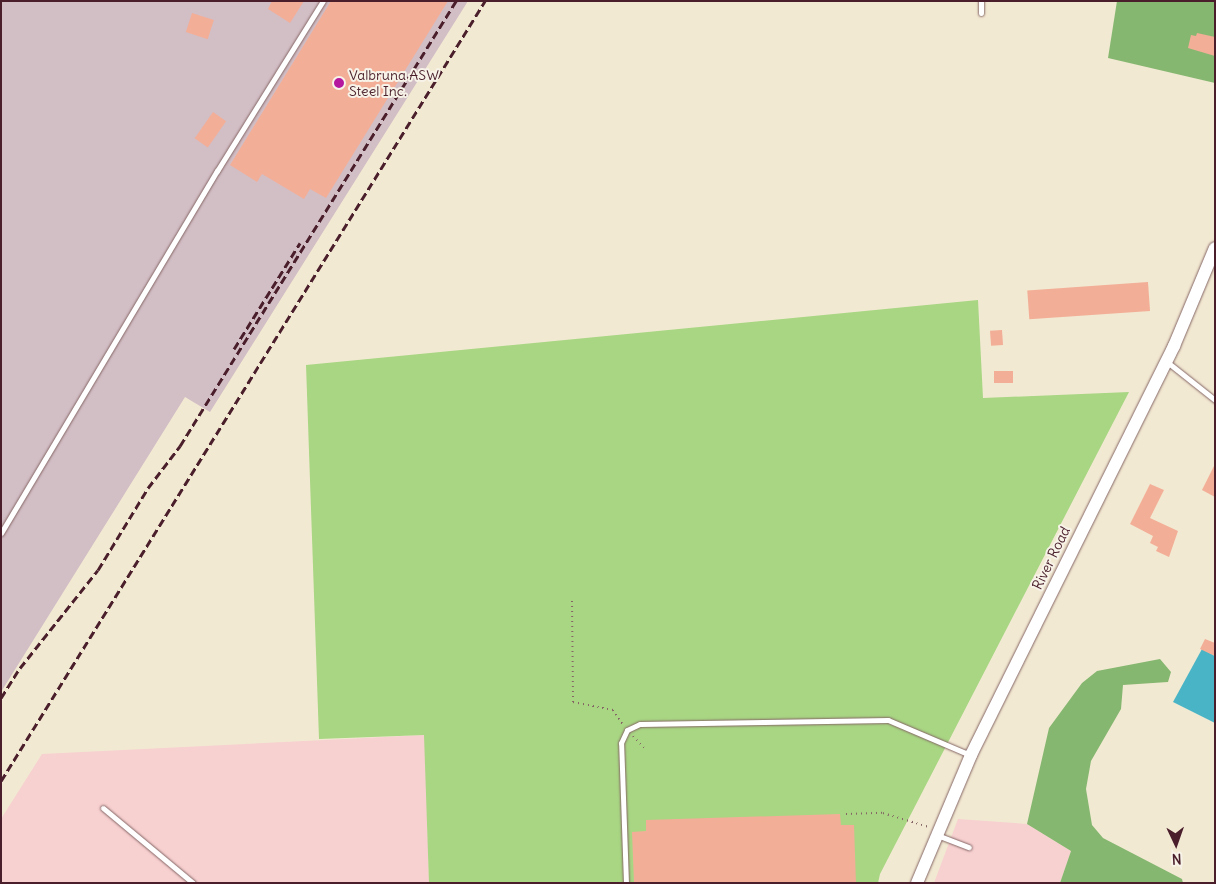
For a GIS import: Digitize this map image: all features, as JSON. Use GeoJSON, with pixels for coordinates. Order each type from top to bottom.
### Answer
{"type":"FeatureCollection","features":[{"type":"Feature","properties":{"kind":"street","name":"River Road"},"geometry":{"type":"LineString","coordinates":[[917,883],[971,755],[1166,361],[1215,248]]}},
{"type":"Feature","properties":{"kind":"lane"},"geometry":{"type":"LineString","coordinates":[[1,534],[217,171],[323,1]]}},
{"type":"Feature","properties":{"kind":"lane"},"geometry":{"type":"LineString","coordinates":[[981,1],[981,13]]}},
{"type":"Feature","properties":{"kind":"lane"},"geometry":{"type":"LineString","coordinates":[[1166,361],[1215,400]]}},
{"type":"Feature","properties":{"kind":"lane"},"geometry":{"type":"LineString","coordinates":[[626,883],[621,743],[627,730],[640,724],[871,718],[888,720],[971,755]]}},
{"type":"Feature","properties":{"kind":"lane"},"geometry":{"type":"LineString","coordinates":[[103,808],[193,883]]}},
{"type":"Feature","properties":{"kind":"lane"},"geometry":{"type":"LineString","coordinates":[[937,833],[969,847]]}},
{"type":"Feature","properties":{"kind":"path"},"geometry":{"type":"LineString","coordinates":[[572,601],[573,702],[613,710],[627,730],[645,749]]}},
{"type":"Feature","properties":{"kind":"path"},"geometry":{"type":"LineString","coordinates":[[846,814],[883,813],[937,833]]}},
{"type":"Feature","properties":{"kind":"shaded area"},"geometry":{"type":"Polygon","coordinates":[[[1,1],[468,1],[210,412],[185,397],[1,692],[1,1]]]}},
{"type":"Feature","properties":{"kind":"shaded area"},"geometry":{"type":"Polygon","coordinates":[[[425,735],[429,883],[1,883],[1,819],[42,754],[425,735]]]}},
{"type":"Feature","properties":{"kind":"shaded area"},"geometry":{"type":"Polygon","coordinates":[[[958,819],[1027,824],[1071,851],[1060,883],[934,883],[958,819]]]}},
{"type":"Feature","properties":{"kind":"green space"},"geometry":{"type":"Polygon","coordinates":[[[1117,1],[1215,1],[1215,83],[1108,58],[1117,1]]]}},
{"type":"Feature","properties":{"kind":"green space"},"geometry":{"type":"Polygon","coordinates":[[[978,300],[983,398],[1129,392],[880,874],[878,883],[429,883],[424,735],[319,739],[306,365],[978,300]]]}},
{"type":"Feature","properties":{"kind":"green space"},"geometry":{"type":"Polygon","coordinates":[[[1160,659],[1171,672],[1168,682],[1123,685],[1121,709],[1091,761],[1086,789],[1092,825],[1103,838],[1182,879],[1183,883],[1060,883],[1071,851],[1027,824],[1049,728],[1082,683],[1097,671],[1160,659]]]}},
{"type":"Feature","properties":{"kind":"water"},"geometry":{"type":"Polygon","coordinates":[[[1202,649],[1215,656],[1215,723],[1173,702],[1202,649]]]}},
{"type":"Feature","properties":{"kind":"building"},"geometry":{"type":"Polygon","coordinates":[[[272,1],[304,1],[290,23],[268,9],[272,1]]]}},
{"type":"Feature","properties":{"kind":"building","name":"Valbruna ASW Steel Inc."},"geometry":{"type":"Polygon","coordinates":[[[331,1],[448,1],[326,198],[310,189],[304,199],[262,174],[257,182],[230,165],[331,1]]]}},
{"type":"Feature","properties":{"kind":"building"},"geometry":{"type":"Polygon","coordinates":[[[192,13],[214,20],[208,39],[186,32],[192,13]]]}},
{"type":"Feature","properties":{"kind":"building"},"geometry":{"type":"Polygon","coordinates":[[[1197,33],[1215,37],[1215,56],[1188,48],[1191,35],[1196,36],[1197,33]]]}},
{"type":"Feature","properties":{"kind":"building"},"geometry":{"type":"Polygon","coordinates":[[[213,112],[226,121],[208,147],[195,138],[213,112]]]}},
{"type":"Feature","properties":{"kind":"building"},"geometry":{"type":"Polygon","coordinates":[[[1148,282],[1150,311],[1029,319],[1027,290],[1148,282]]]}},
{"type":"Feature","properties":{"kind":"building"},"geometry":{"type":"Polygon","coordinates":[[[1002,330],[1003,345],[991,346],[990,331],[1002,330]]]}},
{"type":"Feature","properties":{"kind":"building"},"geometry":{"type":"Polygon","coordinates":[[[994,371],[1013,371],[1013,383],[994,383],[994,371]]]}},
{"type":"Feature","properties":{"kind":"building"},"geometry":{"type":"Polygon","coordinates":[[[1215,464],[1215,497],[1202,490],[1215,464]]]}},
{"type":"Feature","properties":{"kind":"building"},"geometry":{"type":"Polygon","coordinates":[[[1150,484],[1164,490],[1150,518],[1178,531],[1169,557],[1156,551],[1158,547],[1150,543],[1153,536],[1130,524],[1150,484]]]}},
{"type":"Feature","properties":{"kind":"building"},"geometry":{"type":"Polygon","coordinates":[[[1205,639],[1215,643],[1215,656],[1200,649],[1205,639]]]}},
{"type":"Feature","properties":{"kind":"building"},"geometry":{"type":"Polygon","coordinates":[[[840,814],[841,825],[854,825],[856,883],[634,883],[632,832],[646,831],[646,820],[840,814]]]}},
{"type":"Feature","properties":{"kind":"railway"},"geometry":{"type":"LineString","coordinates":[[1,698],[20,668],[98,570],[148,488],[180,446],[456,1]]}},
{"type":"Feature","properties":{"kind":"railway"},"geometry":{"type":"LineString","coordinates":[[1,781],[485,1]]}},
{"type":"Feature","properties":{"kind":"railway"},"geometry":{"type":"LineString","coordinates":[[234,349],[300,243]]}},
{"type":"Feature","properties":{"kind":"place","name":"Valbruna ASW Steel Inc."},"geometry":{"type":"Point","coordinates":[339,83]}}]}
